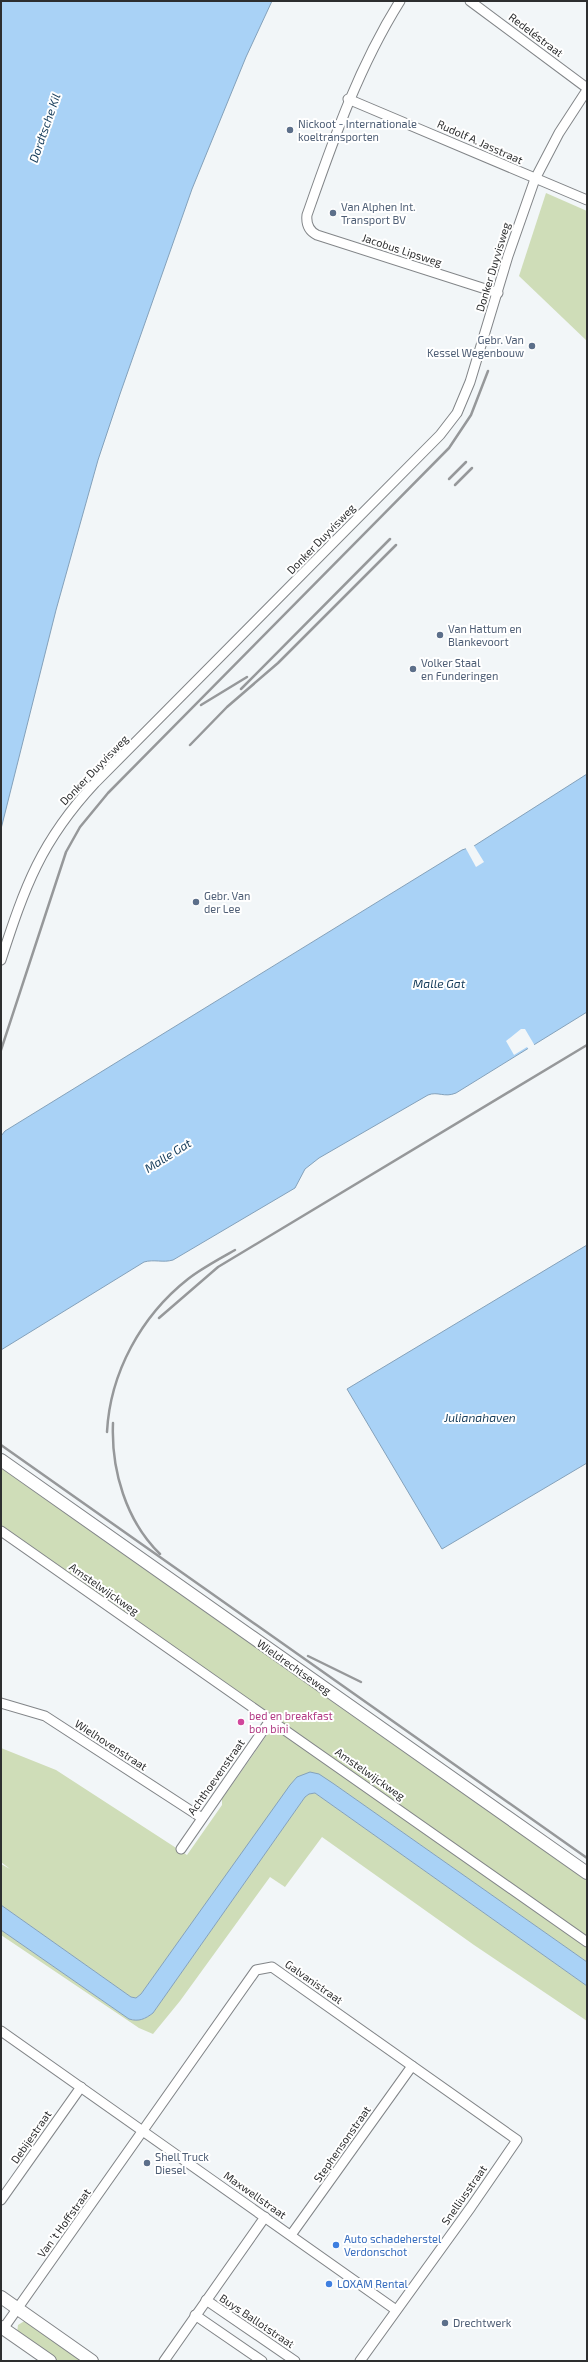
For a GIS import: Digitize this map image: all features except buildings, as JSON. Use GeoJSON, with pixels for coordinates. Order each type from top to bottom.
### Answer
{"type":"FeatureCollection","features":[{"type":"Feature","properties":{"kind":"street","name":"Jacobus Lipsweg"},"geometry":{"type":"LineString","coordinates":[[400,1],[371,50],[348,99],[307,215],[307,223],[310,230],[334,241],[498,293]]}},
{"type":"Feature","properties":{"kind":"street","name":"Redeléstraat"},"geometry":{"type":"LineString","coordinates":[[470,1],[587,89]]}},
{"type":"Feature","properties":{"kind":"street","name":"Donker Duyvisweg"},"geometry":{"type":"LineString","coordinates":[[1,960],[32,873],[55,832],[68,815],[95,783],[434,441],[457,413],[470,382],[508,256],[535,179],[559,133],[587,89]]}},
{"type":"Feature","properties":{"kind":"street","name":"Rudolf A. Jasstraat"},"geometry":{"type":"LineString","coordinates":[[348,99],[587,200]]}},
{"type":"Feature","properties":{"kind":"street","name":"Wieldrechtseweg"},"geometry":{"type":"LineString","coordinates":[[1,1460],[587,1873]]}},
{"type":"Feature","properties":{"kind":"street","name":"Amstelwijckweg"},"geometry":{"type":"LineString","coordinates":[[1,1531],[587,1942]]}},
{"type":"Feature","properties":{"kind":"street","name":"Wielhovenstraat"},"geometry":{"type":"LineString","coordinates":[[1,1703],[45,1716],[202,1818]]}},
{"type":"Feature","properties":{"kind":"street","name":"Achthoevenstraat"},"geometry":{"type":"LineString","coordinates":[[181,1849],[271,1720]]}},
{"type":"Feature","properties":{"kind":"street","name":"Galvanistraat"},"geometry":{"type":"LineString","coordinates":[[144,2132],[256,1970],[272,1967],[517,2140]]}},
{"type":"Feature","properties":{"kind":"street","name":"Maxwellstraat"},"geometry":{"type":"LineString","coordinates":[[1,2031],[396,2310]]}},
{"type":"Feature","properties":{"kind":"street","name":"Stephensonstraat"},"geometry":{"type":"LineString","coordinates":[[291,2235],[412,2066]]}},
{"type":"Feature","properties":{"kind":"street","name":"Debijestraat"},"geometry":{"type":"LineString","coordinates":[[1,2200],[81,2087]]}},
{"type":"Feature","properties":{"kind":"street","name":"Van 't Hoffstraat"},"geometry":{"type":"LineString","coordinates":[[2,2328],[18,2309],[144,2132]]}},
{"type":"Feature","properties":{"kind":"street","name":"Snelliusstraat"},"geometry":{"type":"LineString","coordinates":[[360,2361],[464,2218],[517,2140]]}},
{"type":"Feature","properties":{"kind":"street","name":"Buys Ballotstraat"},"geometry":{"type":"LineString","coordinates":[[164,2361],[265,2217]]}},
{"type":"Feature","properties":{"kind":"street"},"geometry":{"type":"LineString","coordinates":[[1,2298],[92,2361]]}},
{"type":"Feature","properties":{"kind":"street","name":"Buys Ballotstraat"},"geometry":{"type":"LineString","coordinates":[[206,2300],[295,2361]]}},
{"type":"Feature","properties":{"kind":"street"},"geometry":{"type":"LineString","coordinates":[[195,2315],[262,2361]]}},
{"type":"Feature","properties":{"kind":"street"},"geometry":{"type":"LineString","coordinates":[[2,2328],[47,2360]]}},
{"type":"Feature","properties":{"kind":"green space"},"geometry":{"type":"Polygon","coordinates":[[[546,193],[587,211],[587,341],[519,276],[546,193]]]}},
{"type":"Feature","properties":{"kind":"green space"},"geometry":{"type":"Polygon","coordinates":[[[1,1468],[587,1881],[587,1937],[1,1525],[1,1468]]]}},
{"type":"Feature","properties":{"kind":"green space"},"geometry":{"type":"Polygon","coordinates":[[[276,1728],[587,1946],[587,1962],[334,1784],[297,1777],[141,1994],[136,1998],[131,1997],[1,1905],[1,1864],[10,1869],[1,1862],[1,1748],[56,1770],[187,1855],[222,1805],[222,1799],[271,1729],[276,1728]]]}},
{"type":"Feature","properties":{"kind":"green space"},"geometry":{"type":"Polygon","coordinates":[[[315,1793],[587,1986],[587,2021],[474,1945],[322,1837],[285,1887],[270,1877],[180,2001],[153,2034],[139,2028],[1,1935],[1,1930],[129,2019],[139,2020],[145,2018],[153,2013],[305,1797],[309,1794],[315,1793]]]}},
{"type":"Feature","properties":{"kind":"green space"},"geometry":{"type":"Polygon","coordinates":[[[26,2320],[85,2361],[57,2361],[17,2333],[18,2325],[26,2320]]]}},
{"type":"Feature","properties":{"kind":"water","name":"Dordtsche Kil"},"geometry":{"type":"Polygon","coordinates":[[[1,1],[272,1],[246,57],[192,189],[98,460],[56,610],[1,829],[1,1]]]}},
{"type":"Feature","properties":{"kind":"water","name":"Malle Gat"},"geometry":{"type":"Polygon","coordinates":[[[587,774],[587,1012],[456,1093],[448,1095],[428,1095],[319,1158],[305,1169],[295,1188],[173,1260],[144,1262],[1,1350],[1,1136],[5,1131],[462,850],[474,846],[587,774]]]}},
{"type":"Feature","properties":{"kind":"water","name":"Julianahaven"},"geometry":{"type":"Polygon","coordinates":[[[587,1245],[587,1463],[442,1549],[347,1389],[587,1245]]]}},
{"type":"Feature","properties":{"kind":"water"},"geometry":{"type":"Polygon","coordinates":[[[310,1772],[319,1774],[334,1784],[587,1962],[587,1986],[315,1793],[309,1794],[305,1797],[153,2013],[145,2018],[139,2020],[129,2019],[1,1930],[1,1905],[131,1997],[136,1998],[141,1994],[290,1785],[297,1777],[310,1772]]]}},
{"type":"Feature","properties":{"kind":"pier"},"geometry":{"type":"Polygon","coordinates":[[[473,844],[484,862],[476,867],[465,847],[473,844]]]}},
{"type":"Feature","properties":{"kind":"pier"},"geometry":{"type":"Polygon","coordinates":[[[521,1029],[525,1029],[535,1046],[529,1050],[527,1047],[514,1055],[506,1041],[521,1029]]]}},
{"type":"Feature","properties":{"kind":"railway"},"geometry":{"type":"LineString","coordinates":[[1,1050],[66,852],[80,827],[108,793],[449,448],[471,415],[488,371]]}},
{"type":"Feature","properties":{"kind":"railway"},"geometry":{"type":"LineString","coordinates":[[449,479],[466,462]]}},
{"type":"Feature","properties":{"kind":"railway"},"geometry":{"type":"LineString","coordinates":[[455,485],[472,468]]}},
{"type":"Feature","properties":{"kind":"railway"},"geometry":{"type":"LineString","coordinates":[[241,689],[390,539]]}},
{"type":"Feature","properties":{"kind":"railway"},"geometry":{"type":"LineString","coordinates":[[190,745],[227,707],[278,663],[396,545]]}},
{"type":"Feature","properties":{"kind":"railway"},"geometry":{"type":"LineString","coordinates":[[201,705],[247,677]]}},
{"type":"Feature","properties":{"kind":"railway"},"geometry":{"type":"LineString","coordinates":[[159,1318],[218,1267],[587,1045]]}},
{"type":"Feature","properties":{"kind":"railway"},"geometry":{"type":"LineString","coordinates":[[107,1432],[109,1410],[114,1388],[131,1347],[143,1328],[156,1310],[188,1279],[205,1267],[235,1250]]}},
{"type":"Feature","properties":{"kind":"railway"},"geometry":{"type":"LineString","coordinates":[[113,1423],[115,1459],[123,1494],[138,1526],[148,1541],[160,1554]]}},
{"type":"Feature","properties":{"kind":"railway"},"geometry":{"type":"LineString","coordinates":[[1,1445],[587,1858]]}},
{"type":"Feature","properties":{"kind":"railway"},"geometry":{"type":"LineString","coordinates":[[308,1656],[361,1682]]}},
{"type":"Feature","properties":{"kind":"place","name":"Nickoot - Internationale koeltransporten"},"geometry":{"type":"Point","coordinates":[290,130]}},
{"type":"Feature","properties":{"kind":"place","name":"Van Alphen Int. Transport BV"},"geometry":{"type":"Point","coordinates":[333,213]}},
{"type":"Feature","properties":{"kind":"place","name":"Gebr. Van Kessel Wegenbouw"},"geometry":{"type":"Point","coordinates":[532,346]}},
{"type":"Feature","properties":{"kind":"place","name":"Van Hattum en Blankevoort"},"geometry":{"type":"Point","coordinates":[440,635]}},
{"type":"Feature","properties":{"kind":"place","name":"Volker Staal en Funderingen"},"geometry":{"type":"Point","coordinates":[413,669]}},
{"type":"Feature","properties":{"kind":"place","name":"Gebr. Van der Lee"},"geometry":{"type":"Point","coordinates":[196,902]}},
{"type":"Feature","properties":{"kind":"place","name":"bed en breakfast bon bini"},"geometry":{"type":"Point","coordinates":[241,1722]}},
{"type":"Feature","properties":{"kind":"place","name":"Shell Truck Diesel"},"geometry":{"type":"Point","coordinates":[147,2163]}},
{"type":"Feature","properties":{"kind":"place","name":"Auto schadeherstel Verdonschot"},"geometry":{"type":"Point","coordinates":[336,2245]}},
{"type":"Feature","properties":{"kind":"place","name":"LOXAM Rental"},"geometry":{"type":"Point","coordinates":[329,2284]}},
{"type":"Feature","properties":{"kind":"place","name":"Drechtwerk"},"geometry":{"type":"Point","coordinates":[445,2323]}}]}
